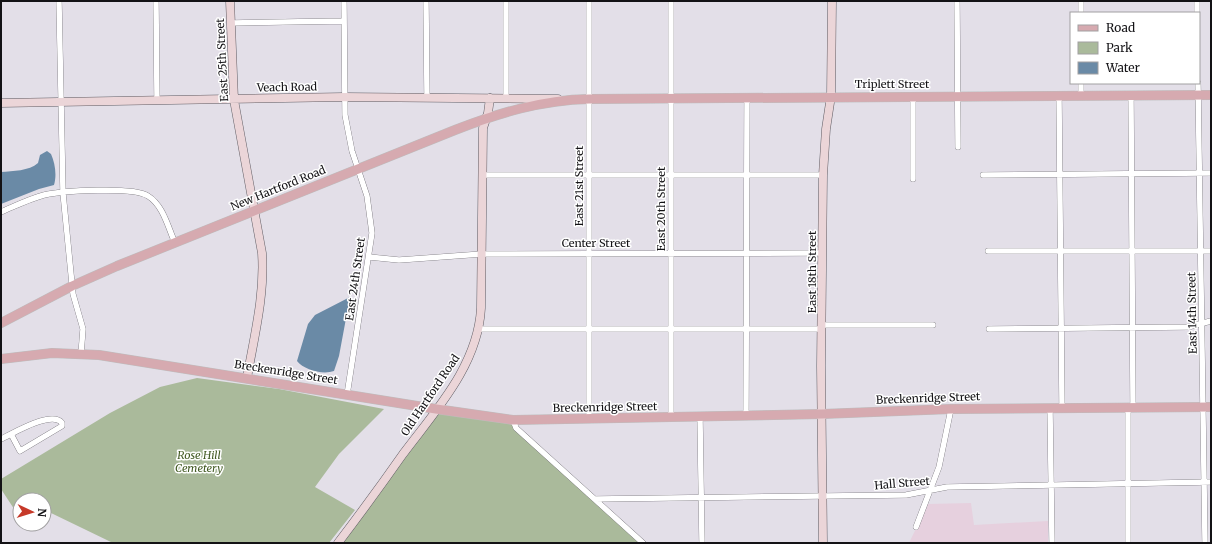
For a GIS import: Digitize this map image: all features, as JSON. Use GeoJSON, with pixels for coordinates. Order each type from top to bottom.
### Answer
{"type":"FeatureCollection","features":[{"type":"Feature","properties":{"kind":"main road","name":"Triplett Street"},"geometry":{"type":"LineString","coordinates":[[572,99],[913,95],[1211,95]]}},
{"type":"Feature","properties":{"kind":"main road","name":"New Hartford Road"},"geometry":{"type":"LineString","coordinates":[[1,323],[72,286],[485,118],[534,104],[572,99]]}},
{"type":"Feature","properties":{"kind":"main road","name":"Breckenridge Street"},"geometry":{"type":"LineString","coordinates":[[2,357],[40,354],[81,354],[247,378],[513,420],[671,418],[951,409],[1207,407]]}},
{"type":"Feature","properties":{"kind":"street"},"geometry":{"type":"LineString","coordinates":[[59,1],[63,193],[72,286],[84,329],[81,354]]}},
{"type":"Feature","properties":{"kind":"street"},"geometry":{"type":"LineString","coordinates":[[156,1],[157,101]]}},
{"type":"Feature","properties":{"kind":"street","name":"East 25th Street"},"geometry":{"type":"LineString","coordinates":[[230,1],[234,100],[262,253],[263,282],[247,378]]}},
{"type":"Feature","properties":{"kind":"street","name":"East 24th Street"},"geometry":{"type":"LineString","coordinates":[[344,1],[344,97],[348,138],[367,196],[371,214],[372,233],[370,257],[347,395]]}},
{"type":"Feature","properties":{"kind":"street"},"geometry":{"type":"LineString","coordinates":[[426,1],[427,98]]}},
{"type":"Feature","properties":{"kind":"street"},"geometry":{"type":"LineString","coordinates":[[506,1],[506,98]]}},
{"type":"Feature","properties":{"kind":"street","name":"East 21st Street"},"geometry":{"type":"LineString","coordinates":[[589,1],[589,419]]}},
{"type":"Feature","properties":{"kind":"street","name":"East 20th Street"},"geometry":{"type":"LineString","coordinates":[[671,1],[671,418]]}},
{"type":"Feature","properties":{"kind":"street","name":"East 18th Street"},"geometry":{"type":"LineString","coordinates":[[823,543],[822,327],[824,175],[826,129],[831,96],[832,1]]}},
{"type":"Feature","properties":{"kind":"street"},"geometry":{"type":"LineString","coordinates":[[957,1],[958,147]]}},
{"type":"Feature","properties":{"kind":"street"},"geometry":{"type":"LineString","coordinates":[[1081,1],[1081,12]]}},
{"type":"Feature","properties":{"kind":"street"},"geometry":{"type":"LineString","coordinates":[[1197,1],[1198,12]]}},
{"type":"Feature","properties":{"kind":"street"},"geometry":{"type":"LineString","coordinates":[[231,23],[344,21]]}},
{"type":"Feature","properties":{"kind":"street"},"geometry":{"type":"LineString","coordinates":[[1081,84],[1081,95]]}},
{"type":"Feature","properties":{"kind":"street","name":"East 14th Street"},"geometry":{"type":"LineString","coordinates":[[1198,84],[1201,173],[1202,324],[1207,407],[1208,482],[1205,543]]}},
{"type":"Feature","properties":{"kind":"street"},"geometry":{"type":"LineString","coordinates":[[913,95],[913,179]]}},
{"type":"Feature","properties":{"kind":"street"},"geometry":{"type":"LineString","coordinates":[[1059,95],[1062,408]]}},
{"type":"Feature","properties":{"kind":"street"},"geometry":{"type":"LineString","coordinates":[[1128,543],[1128,483],[1133,328],[1131,95]]}},
{"type":"Feature","properties":{"kind":"street","name":"Veach Road"},"geometry":{"type":"LineString","coordinates":[[1,103],[344,97],[572,99]]}},
{"type":"Feature","properties":{"kind":"street"},"geometry":{"type":"LineString","coordinates":[[746,416],[748,253],[747,97]]}},
{"type":"Feature","properties":{"kind":"street","name":"Old Hartford Road"},"geometry":{"type":"LineString","coordinates":[[338,543],[436,409],[462,371],[474,346],[479,329],[482,254],[483,128],[487,98]]}},
{"type":"Feature","properties":{"kind":"street"},"geometry":{"type":"LineString","coordinates":[[983,175],[1211,173]]}},
{"type":"Feature","properties":{"kind":"street"},"geometry":{"type":"LineString","coordinates":[[482,175],[824,175]]}},
{"type":"Feature","properties":{"kind":"street"},"geometry":{"type":"LineString","coordinates":[[1,212],[44,195],[126,190],[148,196],[160,209],[175,243]]}},
{"type":"Feature","properties":{"kind":"street"},"geometry":{"type":"LineString","coordinates":[[988,251],[1211,251]]}},
{"type":"Feature","properties":{"kind":"street","name":"Center Street"},"geometry":{"type":"LineString","coordinates":[[370,257],[399,260],[482,254],[823,253]]}},
{"type":"Feature","properties":{"kind":"street"},"geometry":{"type":"LineString","coordinates":[[989,328],[1188,327],[1211,321]]}},
{"type":"Feature","properties":{"kind":"street"},"geometry":{"type":"LineString","coordinates":[[479,329],[747,329],[932,325]]}},
{"type":"Feature","properties":{"kind":"street"},"geometry":{"type":"LineString","coordinates":[[1050,408],[1052,543]]}},
{"type":"Feature","properties":{"kind":"street"},"geometry":{"type":"LineString","coordinates":[[916,527],[939,467],[951,409]]}},
{"type":"Feature","properties":{"kind":"street"},"geometry":{"type":"LineString","coordinates":[[700,417],[702,543]]}},
{"type":"Feature","properties":{"kind":"street"},"geometry":{"type":"LineString","coordinates":[[1,440],[11,434],[44,419],[53,418],[60,420],[62,423],[62,426],[20,450],[11,434]]}},
{"type":"Feature","properties":{"kind":"street"},"geometry":{"type":"LineString","coordinates":[[513,420],[516,428],[642,543]]}},
{"type":"Feature","properties":{"kind":"street","name":"Hall Street"},"geometry":{"type":"LineString","coordinates":[[595,499],[906,495],[947,487],[1208,482]]}},
{"type":"Feature","properties":{"kind":"shaded area"},"geometry":{"type":"Polygon","coordinates":[[[971,503],[974,525],[1048,521],[1048,543],[909,543],[928,504],[971,503]]]}},
{"type":"Feature","properties":{"kind":"green space","name":"Rose Hill Cemetery"},"geometry":{"type":"Polygon","coordinates":[[[197,378],[279,389],[384,409],[339,454],[315,487],[355,510],[329,543],[113,543],[52,513],[52,492],[12,492],[12,506],[1,489],[1,479],[110,413],[160,387],[197,378]]]}},
{"type":"Feature","properties":{"kind":"green space"},"geometry":{"type":"Polygon","coordinates":[[[436,409],[513,420],[516,428],[643,543],[338,543],[436,409]]]}},
{"type":"Feature","properties":{"kind":"water"},"geometry":{"type":"Polygon","coordinates":[[[47,151],[51,154],[54,165],[54,185],[39,189],[1,204],[1,172],[30,168],[38,163],[40,155],[47,151]]]}},
{"type":"Feature","properties":{"kind":"water"},"geometry":{"type":"Polygon","coordinates":[[[350,297],[339,356],[334,371],[319,372],[304,367],[297,361],[308,324],[315,315],[350,297]]]}}]}
